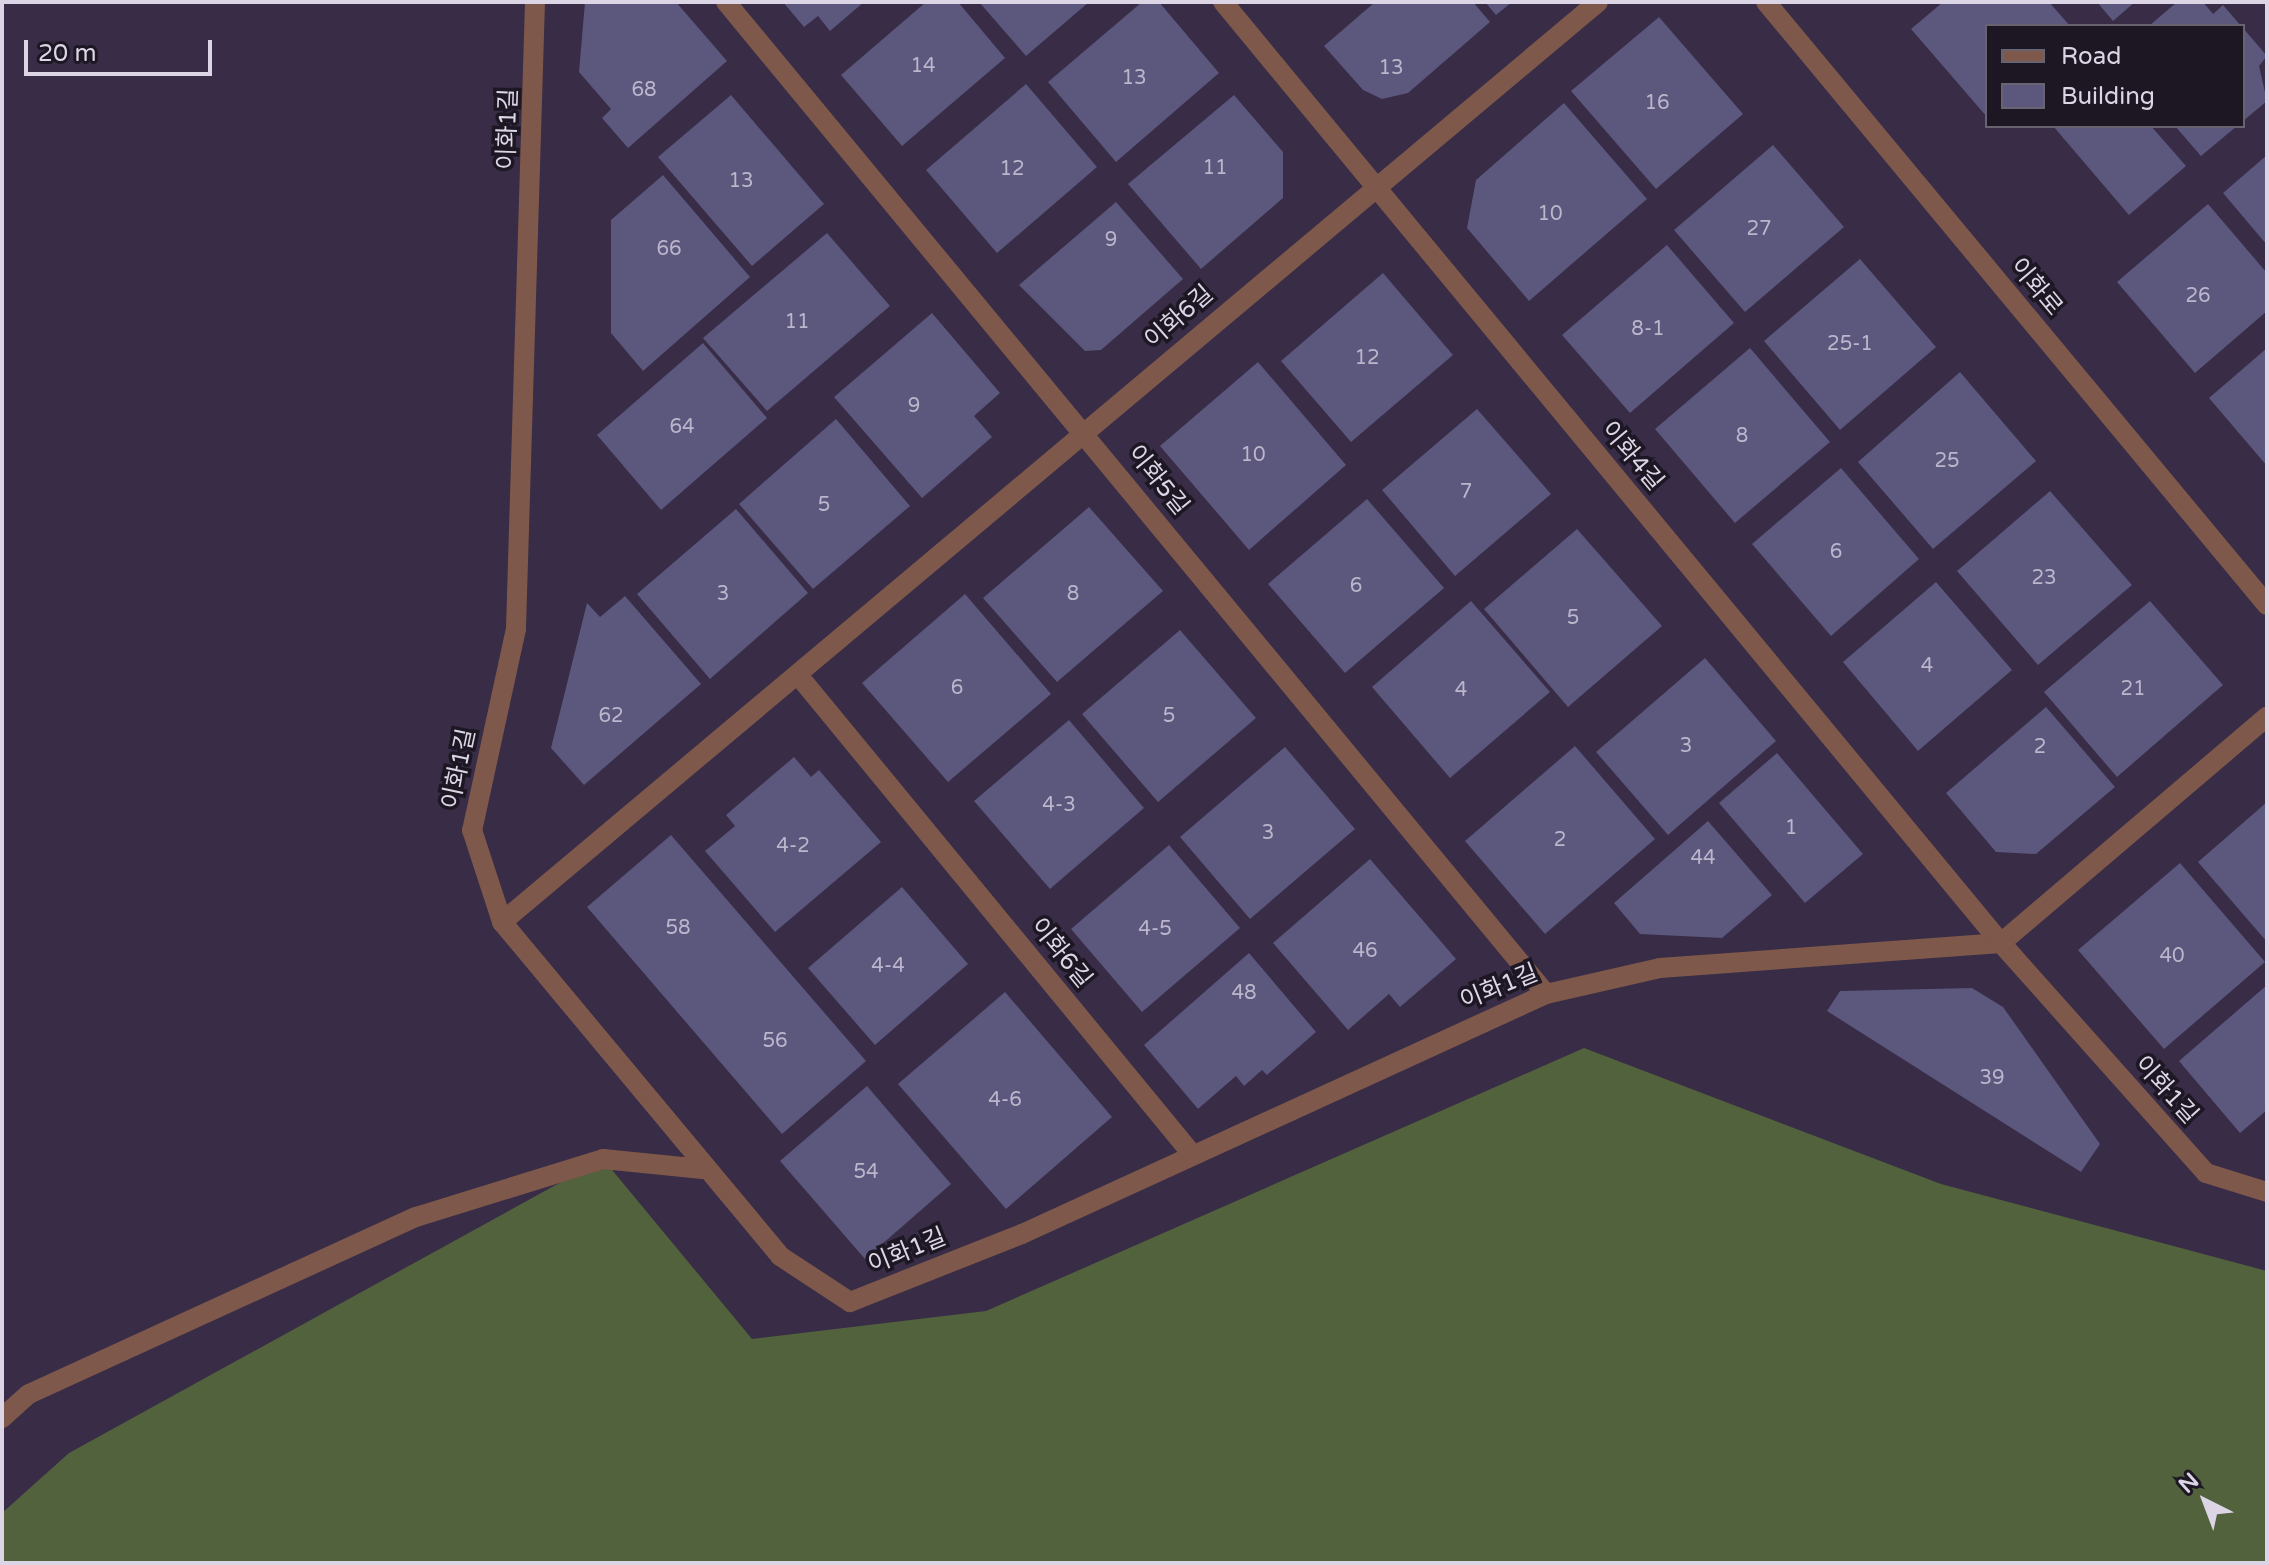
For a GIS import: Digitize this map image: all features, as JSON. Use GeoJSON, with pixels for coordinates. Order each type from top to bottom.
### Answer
{"type":"FeatureCollection","features":[{"type":"Feature","properties":{"kind":"street","name":"이화1길"},"geometry":{"type":"LineString","coordinates":[[535,2],[516,629],[472,830],[502,922],[703,1169],[780,1256],[850,1302],[1022,1234],[1546,994],[1660,968],[2001,943],[2206,1173],[2267,1192]]}},
{"type":"Feature","properties":{"kind":"street","name":"이화5길"},"geometry":{"type":"LineString","coordinates":[[726,2],[1085,432],[1546,994]]}},
{"type":"Feature","properties":{"kind":"street","name":"이화4길"},"geometry":{"type":"LineString","coordinates":[[1223,2],[2001,943]]}},
{"type":"Feature","properties":{"kind":"street","name":"이화6길"},"geometry":{"type":"LineString","coordinates":[[502,922],[1085,432],[1374,183],[1598,2]]}},
{"type":"Feature","properties":{"kind":"street","name":"이화로"},"geometry":{"type":"LineString","coordinates":[[1766,2],[2267,605]]}},
{"type":"Feature","properties":{"kind":"street","name":"이화6길"},"geometry":{"type":"LineString","coordinates":[[798,675],[1192,1154]]}},
{"type":"Feature","properties":{"kind":"street"},"geometry":{"type":"LineString","coordinates":[[2001,943],[2267,717]]}},
{"type":"Feature","properties":{"kind":"street"},"geometry":{"type":"LineString","coordinates":[[2,1418],[29,1394],[416,1217],[603,1159],[703,1169]]}},
{"type":"Feature","properties":{"kind":"green space"},"geometry":{"type":"Polygon","coordinates":[[[1584,1048],[1941,1184],[2267,1271],[2267,1563],[2,1563],[2,1513],[69,1453],[603,1159],[752,1339],[986,1311],[1584,1048]]]}},
{"type":"Feature","properties":{"kind":"building"},"geometry":{"type":"Polygon","coordinates":[[[585,2],[676,2],[727,61],[628,148],[602,118],[611,109],[579,72],[585,2]]]}},
{"type":"Feature","properties":{"kind":"building"},"geometry":{"type":"Polygon","coordinates":[[[783,2],[864,2],[830,31],[818,16],[804,27],[783,2]]]}},
{"type":"Feature","properties":{"kind":"building"},"geometry":{"type":"Polygon","coordinates":[[[926,2],[958,2],[1005,58],[902,146],[841,75],[926,2]]]}},
{"type":"Feature","properties":{"kind":"building"},"geometry":{"type":"Polygon","coordinates":[[[979,2],[1089,2],[1026,56],[979,2]]]}},
{"type":"Feature","properties":{"kind":"building"},"geometry":{"type":"Polygon","coordinates":[[[1142,2],[1159,2],[1219,73],[1116,162],[1048,82],[1142,2]]]}},
{"type":"Feature","properties":{"kind":"building"},"geometry":{"type":"Polygon","coordinates":[[[1375,2],[1473,2],[1490,22],[1408,93],[1382,99],[1363,90],[1324,46],[1375,2]]]}},
{"type":"Feature","properties":{"kind":"building"},"geometry":{"type":"Polygon","coordinates":[[[1485,2],[1512,2],[1496,15],[1485,2]]]}},
{"type":"Feature","properties":{"kind":"building"},"geometry":{"type":"Polygon","coordinates":[[[1943,2],[2049,2],[2068,24],[1985,24],[1985,115],[1911,29],[1943,2]]]}},
{"type":"Feature","properties":{"kind":"building"},"geometry":{"type":"Polygon","coordinates":[[[2097,2],[2135,2],[2113,21],[2097,2]]]}},
{"type":"Feature","properties":{"kind":"building"},"geometry":{"type":"Polygon","coordinates":[[[2177,2],[2203,2],[2213,14],[2223,5],[2239,24],[2151,24],[2177,2]]]}},
{"type":"Feature","properties":{"kind":"building"},"geometry":{"type":"Polygon","coordinates":[[[1659,17],[1743,114],[1656,189],[1571,91],[1659,17]]]}},
{"type":"Feature","properties":{"kind":"building"},"geometry":{"type":"Polygon","coordinates":[[[2245,30],[2267,56],[2259,66],[2267,101],[2245,119],[2245,30]]]}},
{"type":"Feature","properties":{"kind":"building"},"geometry":{"type":"Polygon","coordinates":[[[1026,84],[1097,167],[997,253],[926,170],[1026,84]]]}},
{"type":"Feature","properties":{"kind":"building"},"geometry":{"type":"Polygon","coordinates":[[[731,95],[824,204],[752,266],[658,157],[731,95]]]}},
{"type":"Feature","properties":{"kind":"building"},"geometry":{"type":"Polygon","coordinates":[[[1234,95],[1283,152],[1283,198],[1201,269],[1128,184],[1234,95]]]}},
{"type":"Feature","properties":{"kind":"building"},"geometry":{"type":"Polygon","coordinates":[[[1564,103],[1647,199],[1529,301],[1467,228],[1476,180],[1564,103]]]}},
{"type":"Feature","properties":{"kind":"building"},"geometry":{"type":"Polygon","coordinates":[[[2055,128],[2153,128],[2186,166],[2129,215],[2055,128]]]}},
{"type":"Feature","properties":{"kind":"building"},"geometry":{"type":"Polygon","coordinates":[[[2177,128],[2235,128],[2201,156],[2177,128]]]}},
{"type":"Feature","properties":{"kind":"building"},"geometry":{"type":"Polygon","coordinates":[[[1773,145],[1844,227],[1745,312],[1674,230],[1773,145]]]}},
{"type":"Feature","properties":{"kind":"building"},"geometry":{"type":"Polygon","coordinates":[[[2267,155],[2267,245],[2223,193],[2267,155]]]}},
{"type":"Feature","properties":{"kind":"building"},"geometry":{"type":"Polygon","coordinates":[[[663,175],[750,277],[643,371],[611,333],[611,220],[663,175]]]}},
{"type":"Feature","properties":{"kind":"building"},"geometry":{"type":"Polygon","coordinates":[[[1116,202],[1183,279],[1101,350],[1085,351],[1019,285],[1116,202]]]}},
{"type":"Feature","properties":{"kind":"building"},"geometry":{"type":"Polygon","coordinates":[[[2208,204],[2267,273],[2267,311],[2195,373],[2117,282],[2208,204]]]}},
{"type":"Feature","properties":{"kind":"building"},"geometry":{"type":"Polygon","coordinates":[[[827,233],[890,306],[767,411],[703,338],[827,233]]]}},
{"type":"Feature","properties":{"kind":"building"},"geometry":{"type":"Polygon","coordinates":[[[1667,245],[1734,323],[1630,413],[1562,335],[1667,245]]]}},
{"type":"Feature","properties":{"kind":"building"},"geometry":{"type":"Polygon","coordinates":[[[1860,259],[1936,347],[1840,430],[1764,341],[1860,259]]]}},
{"type":"Feature","properties":{"kind":"building"},"geometry":{"type":"Polygon","coordinates":[[[1383,273],[1453,355],[1351,442],[1281,361],[1383,273]]]}},
{"type":"Feature","properties":{"kind":"building"},"geometry":{"type":"Polygon","coordinates":[[[932,313],[1000,393],[974,416],[992,437],[922,498],[834,397],[932,313]]]}},
{"type":"Feature","properties":{"kind":"building"},"geometry":{"type":"Polygon","coordinates":[[[703,343],[767,418],[661,510],[597,435],[703,343]]]}},
{"type":"Feature","properties":{"kind":"building"},"geometry":{"type":"Polygon","coordinates":[[[1750,348],[1830,442],[1735,523],[1655,429],[1750,348]]]}},
{"type":"Feature","properties":{"kind":"building"},"geometry":{"type":"Polygon","coordinates":[[[2267,348],[2267,466],[2209,398],[2267,348]]]}},
{"type":"Feature","properties":{"kind":"building"},"geometry":{"type":"Polygon","coordinates":[[[1258,362],[1346,465],[1249,550],[1160,446],[1258,362]]]}},
{"type":"Feature","properties":{"kind":"building"},"geometry":{"type":"Polygon","coordinates":[[[1960,372],[2036,461],[1933,549],[1858,462],[1960,372]]]}},
{"type":"Feature","properties":{"kind":"building"},"geometry":{"type":"Polygon","coordinates":[[[1477,409],[1551,494],[1455,576],[1382,490],[1477,409]]]}},
{"type":"Feature","properties":{"kind":"building"},"geometry":{"type":"Polygon","coordinates":[[[836,419],[910,506],[813,589],[739,504],[836,419]]]}},
{"type":"Feature","properties":{"kind":"building"},"geometry":{"type":"Polygon","coordinates":[[[1841,468],[1919,559],[1831,636],[1752,544],[1841,468]]]}},
{"type":"Feature","properties":{"kind":"building"},"geometry":{"type":"Polygon","coordinates":[[[2050,491],[2132,585],[2038,665],[1957,571],[2050,491]]]}},
{"type":"Feature","properties":{"kind":"building"},"geometry":{"type":"Polygon","coordinates":[[[1367,499],[1444,588],[1345,673],[1268,584],[1367,499]]]}},
{"type":"Feature","properties":{"kind":"building"},"geometry":{"type":"Polygon","coordinates":[[[1089,507],[1163,591],[1057,682],[983,598],[1089,507]]]}},
{"type":"Feature","properties":{"kind":"building"},"geometry":{"type":"Polygon","coordinates":[[[736,509],[808,593],[710,679],[637,594],[736,509]]]}},
{"type":"Feature","properties":{"kind":"building"},"geometry":{"type":"Polygon","coordinates":[[[1577,529],[1662,626],[1568,707],[1484,609],[1577,529]]]}},
{"type":"Feature","properties":{"kind":"building"},"geometry":{"type":"Polygon","coordinates":[[[1936,582],[2012,670],[1918,751],[1843,662],[1936,582]]]}},
{"type":"Feature","properties":{"kind":"building"},"geometry":{"type":"Polygon","coordinates":[[[965,594],[1051,694],[948,782],[862,683],[965,594]]]}},
{"type":"Feature","properties":{"kind":"building"},"geometry":{"type":"Polygon","coordinates":[[[625,596],[701,684],[584,785],[551,748],[587,603],[600,617],[625,596]]]}},
{"type":"Feature","properties":{"kind":"building"},"geometry":{"type":"Polygon","coordinates":[[[1471,601],[1550,692],[1450,778],[1372,687],[1471,601]]]}},
{"type":"Feature","properties":{"kind":"building"},"geometry":{"type":"Polygon","coordinates":[[[2150,601],[2223,685],[2117,777],[2044,692],[2150,601]]]}},
{"type":"Feature","properties":{"kind":"building"},"geometry":{"type":"Polygon","coordinates":[[[1180,630],[1256,718],[1158,802],[1082,714],[1180,630]]]}},
{"type":"Feature","properties":{"kind":"building"},"geometry":{"type":"Polygon","coordinates":[[[1705,658],[1776,741],[1668,835],[1596,752],[1705,658]]]}},
{"type":"Feature","properties":{"kind":"building"},"geometry":{"type":"Polygon","coordinates":[[[2046,707],[2115,787],[2036,854],[1996,852],[1946,793],[2046,707]]]}},
{"type":"Feature","properties":{"kind":"building"},"geometry":{"type":"Polygon","coordinates":[[[1069,720],[1144,808],[1050,889],[974,801],[1069,720]]]}},
{"type":"Feature","properties":{"kind":"building"},"geometry":{"type":"Polygon","coordinates":[[[1575,746],[1655,839],[1545,934],[1465,841],[1575,746]]]}},
{"type":"Feature","properties":{"kind":"building"},"geometry":{"type":"Polygon","coordinates":[[[1285,747],[1355,829],[1250,919],[1180,837],[1285,747]]]}},
{"type":"Feature","properties":{"kind":"building"},"geometry":{"type":"Polygon","coordinates":[[[1777,753],[1863,854],[1805,903],[1719,803],[1777,753]]]}},
{"type":"Feature","properties":{"kind":"building"},"geometry":{"type":"Polygon","coordinates":[[[794,757],[811,777],[819,770],[881,842],[775,932],[705,851],[735,826],[726,815],[794,757]]]}},
{"type":"Feature","properties":{"kind":"building"},"geometry":{"type":"Polygon","coordinates":[[[2267,802],[2267,942],[2198,862],[2267,802]]]}},
{"type":"Feature","properties":{"kind":"building"},"geometry":{"type":"Polygon","coordinates":[[[1708,821],[1772,895],[1722,938],[1640,934],[1614,903],[1708,821]]]}},
{"type":"Feature","properties":{"kind":"building"},"geometry":{"type":"Polygon","coordinates":[[[671,835],[866,1061],[782,1134],[587,907],[671,835]]]}},
{"type":"Feature","properties":{"kind":"building"},"geometry":{"type":"Polygon","coordinates":[[[1169,845],[1240,928],[1142,1012],[1071,929],[1169,845]]]}},
{"type":"Feature","properties":{"kind":"building"},"geometry":{"type":"Polygon","coordinates":[[[1370,859],[1456,959],[1400,1007],[1389,994],[1348,1030],[1273,943],[1370,859]]]}},
{"type":"Feature","properties":{"kind":"building"},"geometry":{"type":"Polygon","coordinates":[[[2180,863],[2265,962],[2164,1049],[2078,950],[2180,863]]]}},
{"type":"Feature","properties":{"kind":"building"},"geometry":{"type":"Polygon","coordinates":[[[902,887],[968,964],[875,1045],[808,968],[902,887]]]}},
{"type":"Feature","properties":{"kind":"building"},"geometry":{"type":"Polygon","coordinates":[[[1249,953],[1316,1032],[1267,1075],[1262,1070],[1244,1086],[1236,1076],[1198,1109],[1144,1045],[1249,953]]]}},
{"type":"Feature","properties":{"kind":"building"},"geometry":{"type":"Polygon","coordinates":[[[2267,985],[2267,1110],[2240,1133],[2179,1061],[2267,985]]]}},
{"type":"Feature","properties":{"kind":"building"},"geometry":{"type":"Polygon","coordinates":[[[1972,988],[2003,1007],[2100,1144],[2081,1172],[1827,1011],[1840,991],[1972,988]]]}},
{"type":"Feature","properties":{"kind":"building"},"geometry":{"type":"Polygon","coordinates":[[[1005,992],[1112,1117],[1006,1209],[898,1084],[1005,992]]]}},
{"type":"Feature","properties":{"kind":"building"},"geometry":{"type":"Polygon","coordinates":[[[867,1086],[951,1184],[865,1259],[780,1161],[867,1086]]]}}]}
